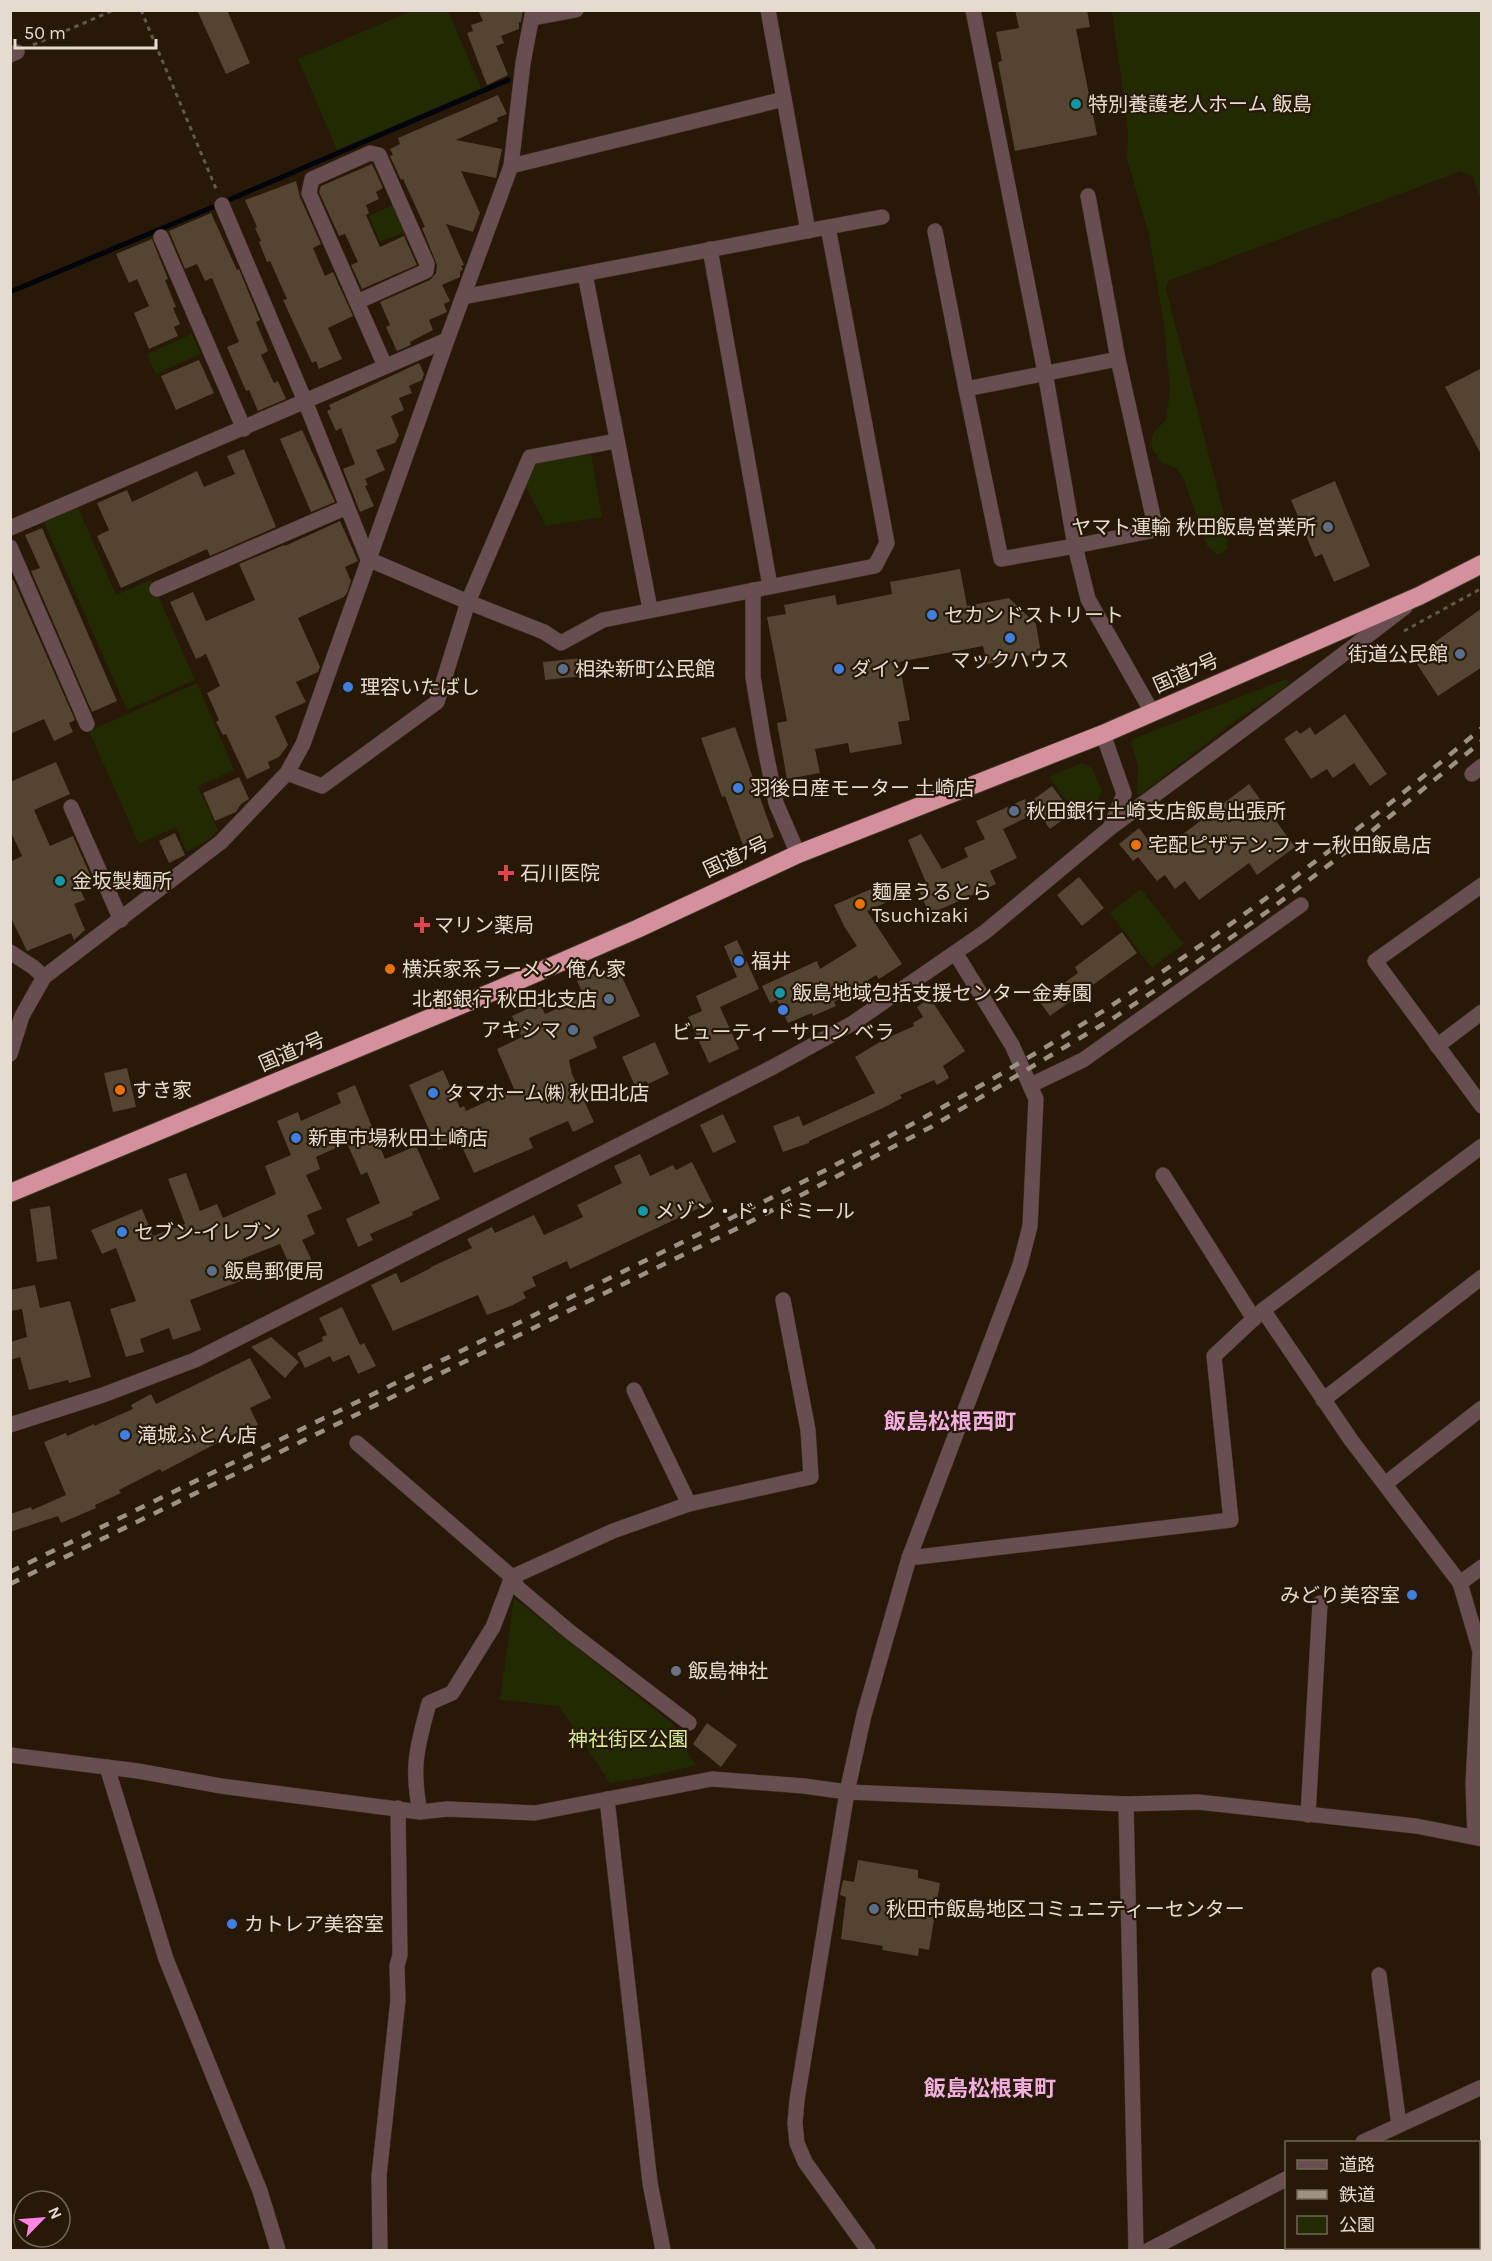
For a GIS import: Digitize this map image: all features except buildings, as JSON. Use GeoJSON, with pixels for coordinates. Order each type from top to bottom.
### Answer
{"type":"FeatureCollection","features":[{"type":"Feature","properties":{"kind":"highway","name":"国道7号"},"geometry":{"type":"LineString","coordinates":[[10,1193],[497,990],[637,929],[798,854],[1103,734],[1419,596],[1482,564]]}},
{"type":"Feature","properties":{"kind":"street"},"geometry":{"type":"LineString","coordinates":[[10,1054],[22,1016],[44,978],[220,842],[287,773],[303,744],[511,166],[523,63],[533,14],[576,10]]}},
{"type":"Feature","properties":{"kind":"street"},"geometry":{"type":"LineString","coordinates":[[768,10],[808,231]]}},
{"type":"Feature","properties":{"kind":"street"},"geometry":{"type":"LineString","coordinates":[[973,10],[1045,372],[1075,546],[1088,599],[1152,712]]}},
{"type":"Feature","properties":{"kind":"street"},"geometry":{"type":"LineString","coordinates":[[511,166],[784,99]]}},
{"type":"Feature","properties":{"kind":"street"},"geometry":{"type":"LineString","coordinates":[[357,302],[426,271],[427,264],[379,155],[370,153],[312,179],[309,193],[357,302],[386,366]]}},
{"type":"Feature","properties":{"kind":"street"},"geometry":{"type":"LineString","coordinates":[[935,231],[1001,559],[1156,530],[1118,359],[1088,196]]}},
{"type":"Feature","properties":{"kind":"street"},"geometry":{"type":"LineString","coordinates":[[222,205],[305,401],[368,559],[468,603],[544,632],[561,643],[603,620],[874,566],[887,543],[828,227]]}},
{"type":"Feature","properties":{"kind":"street"},"geometry":{"type":"LineString","coordinates":[[463,297],[882,217]]}},
{"type":"Feature","properties":{"kind":"street"},"geometry":{"type":"LineString","coordinates":[[161,237],[244,429]]}},
{"type":"Feature","properties":{"kind":"street"},"geometry":{"type":"LineString","coordinates":[[710,249],[771,586]]}},
{"type":"Feature","properties":{"kind":"street"},"geometry":{"type":"LineString","coordinates":[[585,274],[650,609]]}},
{"type":"Feature","properties":{"kind":"street"},"geometry":{"type":"LineString","coordinates":[[10,528],[447,340]]}},
{"type":"Feature","properties":{"kind":"street"},"geometry":{"type":"LineString","coordinates":[[966,389],[1118,359]]}},
{"type":"Feature","properties":{"kind":"street"},"geometry":{"type":"LineString","coordinates":[[287,773],[322,786],[437,702],[468,603],[530,457],[616,441]]}},
{"type":"Feature","properties":{"kind":"street"},"geometry":{"type":"LineString","coordinates":[[157,589],[347,507]]}},
{"type":"Feature","properties":{"kind":"street"},"geometry":{"type":"LineString","coordinates":[[10,547],[87,724]]}},
{"type":"Feature","properties":{"kind":"street"},"geometry":{"type":"LineString","coordinates":[[753,590],[753,677],[763,738],[776,803],[798,854]]}},
{"type":"Feature","properties":{"kind":"street"},"geometry":{"type":"LineString","coordinates":[[10,1425],[103,1395],[206,1354],[773,1067],[853,1023],[956,954],[1110,828],[1288,694],[1331,665],[1419,596]]}},
{"type":"Feature","properties":{"kind":"street"},"geometry":{"type":"LineString","coordinates":[[1103,734],[1124,794],[1110,828]]}},
{"type":"Feature","properties":{"kind":"street"},"geometry":{"type":"LineString","coordinates":[[71,807],[121,920]]}},
{"type":"Feature","properties":{"kind":"street"},"geometry":{"type":"LineString","coordinates":[[1482,885],[1375,961],[1482,1106]]}},
{"type":"Feature","properties":{"kind":"street"},"geometry":{"type":"LineString","coordinates":[[1031,1085],[1083,1060],[1300,905]]}},
{"type":"Feature","properties":{"kind":"street"},"geometry":{"type":"LineString","coordinates":[[12,950],[44,978]]}},
{"type":"Feature","properties":{"kind":"street"},"geometry":{"type":"LineString","coordinates":[[868,2250],[804,2162],[797,2143],[795,2122],[847,1792],[864,1714],[909,1558],[1020,1265],[1030,1226],[1036,1099],[1012,1045],[956,954]]}},
{"type":"Feature","properties":{"kind":"street"},"geometry":{"type":"LineString","coordinates":[[1437,1046],[1482,1012]]}},
{"type":"Feature","properties":{"kind":"street"},"geometry":{"type":"LineString","coordinates":[[909,1558],[1231,1520],[1214,1356],[1259,1315],[1482,1146]]}},
{"type":"Feature","properties":{"kind":"street"},"geometry":{"type":"LineString","coordinates":[[10,1755],[420,1812],[447,1809],[535,1814],[712,1779],[804,1786],[847,1792],[1126,1804],[1198,1802],[1416,1827],[1478,1838],[1473,1784],[1481,1651],[1460,1583],[1259,1315],[1163,1175]]}},
{"type":"Feature","properties":{"kind":"street"},"geometry":{"type":"LineString","coordinates":[[1323,1400],[1482,1276]]}},
{"type":"Feature","properties":{"kind":"street"},"geometry":{"type":"LineString","coordinates":[[420,1812],[415,1786],[416,1752],[429,1703],[452,1693],[492,1627],[512,1577],[613,1531],[689,1504],[811,1477],[808,1430],[783,1300]]}},
{"type":"Feature","properties":{"kind":"street"},"geometry":{"type":"LineString","coordinates":[[634,1390],[689,1504]]}},
{"type":"Feature","properties":{"kind":"street"},"geometry":{"type":"LineString","coordinates":[[1385,1484],[1482,1408]]}},
{"type":"Feature","properties":{"kind":"street"},"geometry":{"type":"LineString","coordinates":[[357,1443],[512,1577],[518,1588],[570,1632],[688,1723]]}},
{"type":"Feature","properties":{"kind":"street"},"geometry":{"type":"LineString","coordinates":[[1460,1583],[1482,1567]]}},
{"type":"Feature","properties":{"kind":"street"},"geometry":{"type":"LineString","coordinates":[[1308,1815],[1320,1603]]}},
{"type":"Feature","properties":{"kind":"street"},"geometry":{"type":"LineString","coordinates":[[107,1767],[166,1959],[260,2191],[278,2250]]}},
{"type":"Feature","properties":{"kind":"street"},"geometry":{"type":"LineString","coordinates":[[608,1799],[650,2183],[663,2250]]}},
{"type":"Feature","properties":{"kind":"street"},"geometry":{"type":"LineString","coordinates":[[1126,1804],[1136,2250]]}},
{"type":"Feature","properties":{"kind":"street"},"geometry":{"type":"LineString","coordinates":[[380,2250],[379,2176],[398,2000],[400,1955],[398,1808]]}},
{"type":"Feature","properties":{"kind":"street"},"geometry":{"type":"LineString","coordinates":[[1379,1975],[1399,2125]]}},
{"type":"Feature","properties":{"kind":"street"},"geometry":{"type":"LineString","coordinates":[[1365,2141],[1482,2087]]}},
{"type":"Feature","properties":{"kind":"street"},"geometry":{"type":"LineString","coordinates":[[1149,2250],[1285,2179]]}},
{"type":"Feature","properties":{"kind":"path"},"geometry":{"type":"LineString","coordinates":[[14,53],[114,10]]}},
{"type":"Feature","properties":{"kind":"path"},"geometry":{"type":"LineString","coordinates":[[141,10],[222,205]]}},
{"type":"Feature","properties":{"kind":"green space"},"geometry":{"type":"Polygon","coordinates":[[[411,11],[448,11],[481,88],[337,150],[298,59],[411,11]]]}},
{"type":"Feature","properties":{"kind":"green space"},"geometry":{"type":"Polygon","coordinates":[[[1112,11],[1481,11],[1481,201],[1473,177],[1461,171],[1168,281],[1166,289],[1224,514],[1228,549],[1218,555],[1207,546],[1184,480],[1177,468],[1162,463],[1150,445],[1154,432],[1166,420],[1170,392],[1164,324],[1149,235],[1127,159],[1128,129],[1112,11]]]}},
{"type":"Feature","properties":{"kind":"green space"},"geometry":{"type":"Polygon","coordinates":[[[393,205],[405,232],[380,242],[369,216],[393,205]]]}},
{"type":"Feature","properties":{"kind":"green space"},"geometry":{"type":"Polygon","coordinates":[[[192,334],[201,354],[156,374],[147,354],[192,334]]]}},
{"type":"Feature","properties":{"kind":"green space"},"geometry":{"type":"Polygon","coordinates":[[[591,454],[602,517],[546,526],[525,485],[535,464],[591,454]]]}},
{"type":"Feature","properties":{"kind":"green space"},"geometry":{"type":"Polygon","coordinates":[[[78,507],[116,595],[151,580],[195,680],[127,710],[44,522],[78,507]]]}},
{"type":"Feature","properties":{"kind":"green space"},"geometry":{"type":"Polygon","coordinates":[[[1286,679],[1289,682],[1287,686],[1233,723],[1140,795],[1137,793],[1138,767],[1131,742],[1135,738],[1286,679]]]}},
{"type":"Feature","properties":{"kind":"green space"},"geometry":{"type":"Polygon","coordinates":[[[197,683],[234,770],[198,786],[218,830],[211,838],[187,852],[176,827],[139,844],[89,731],[197,683]]]}},
{"type":"Feature","properties":{"kind":"green space"},"geometry":{"type":"Polygon","coordinates":[[[1082,763],[1092,768],[1102,790],[1092,813],[1082,821],[1049,777],[1082,763]]]}},
{"type":"Feature","properties":{"kind":"green space"},"geometry":{"type":"Polygon","coordinates":[[[1141,889],[1184,944],[1152,968],[1110,913],[1141,889]]]}},
{"type":"Feature","properties":{"kind":"green space","name":"神社街区公園"},"geometry":{"type":"Polygon","coordinates":[[[514,1598],[673,1724],[675,1736],[696,1765],[643,1778],[610,1783],[559,1706],[500,1700],[514,1598]]]}},
{"type":"Feature","properties":{"kind":"waterway"},"geometry":{"type":"LineString","coordinates":[[231,199],[508,80]]}},
{"type":"Feature","properties":{"kind":"waterway"},"geometry":{"type":"LineString","coordinates":[[10,292],[213,207]]}},
{"type":"Feature","properties":{"kind":"railway"},"geometry":{"type":"LineString","coordinates":[[10,1572],[758,1205],[881,1141],[1002,1073],[1117,1002],[1225,928],[1381,811],[1482,728]]}},
{"type":"Feature","properties":{"kind":"railway"},"geometry":{"type":"LineString","coordinates":[[10,1584],[742,1226],[931,1127],[1115,1017],[1190,967],[1351,848],[1482,741]]}},
{"type":"Feature","properties":{"kind":"place","name":"特別養護老人ホーム 飯島"},"geometry":{"type":"Point","coordinates":[1076,104]}},
{"type":"Feature","properties":{"kind":"place","name":"ヤマト運輸 秋田飯島営業所"},"geometry":{"type":"Point","coordinates":[1328,527]}},
{"type":"Feature","properties":{"kind":"place","name":"セカンドストリート"},"geometry":{"type":"Point","coordinates":[932,615]}},
{"type":"Feature","properties":{"kind":"place","name":"マックハウス"},"geometry":{"type":"Point","coordinates":[1010,638]}},
{"type":"Feature","properties":{"kind":"place","name":"街道公民館"},"geometry":{"type":"Point","coordinates":[1460,654]}},
{"type":"Feature","properties":{"kind":"place","name":"相染新町公民館"},"geometry":{"type":"Point","coordinates":[563,669]}},
{"type":"Feature","properties":{"kind":"place","name":"ダイソー"},"geometry":{"type":"Point","coordinates":[839,669]}},
{"type":"Feature","properties":{"kind":"place","name":"理容いたばし"},"geometry":{"type":"Point","coordinates":[348,687]}},
{"type":"Feature","properties":{"kind":"place","name":"羽後日産モーター 土崎店"},"geometry":{"type":"Point","coordinates":[738,788]}},
{"type":"Feature","properties":{"kind":"place","name":"秋田銀行土崎支店飯島出張所"},"geometry":{"type":"Point","coordinates":[1014,811]}},
{"type":"Feature","properties":{"kind":"place","name":"宅配ピザテン.フォー秋田飯島店"},"geometry":{"type":"Point","coordinates":[1136,845]}},
{"type":"Feature","properties":{"kind":"place","name":"石川医院"},"geometry":{"type":"Point","coordinates":[506,873]}},
{"type":"Feature","properties":{"kind":"place","name":"金坂製麺所"},"geometry":{"type":"Point","coordinates":[60,881]}},
{"type":"Feature","properties":{"kind":"place","name":"麺屋うるとら Tsuchizaki"},"geometry":{"type":"Point","coordinates":[860,904]}},
{"type":"Feature","properties":{"kind":"place","name":"マリン薬局"},"geometry":{"type":"Point","coordinates":[422,925]}},
{"type":"Feature","properties":{"kind":"place","name":"福井"},"geometry":{"type":"Point","coordinates":[739,961]}},
{"type":"Feature","properties":{"kind":"place","name":"横浜家系ラーメン 俺ん家"},"geometry":{"type":"Point","coordinates":[390,969]}},
{"type":"Feature","properties":{"kind":"place","name":"飯島地域包括支援センター金寿園"},"geometry":{"type":"Point","coordinates":[780,993]}},
{"type":"Feature","properties":{"kind":"place","name":"北都銀行 秋田北支店"},"geometry":{"type":"Point","coordinates":[609,999]}},
{"type":"Feature","properties":{"kind":"place","name":"ビューティーサロン ベラ"},"geometry":{"type":"Point","coordinates":[783,1010]}},
{"type":"Feature","properties":{"kind":"place","name":"アキシマ"},"geometry":{"type":"Point","coordinates":[573,1030]}},
{"type":"Feature","properties":{"kind":"place","name":"すき家"},"geometry":{"type":"Point","coordinates":[120,1090]}},
{"type":"Feature","properties":{"kind":"place","name":"タマホーム㈱ 秋田北店"},"geometry":{"type":"Point","coordinates":[433,1093]}},
{"type":"Feature","properties":{"kind":"place","name":"新車市場秋田土崎店"},"geometry":{"type":"Point","coordinates":[296,1138]}},
{"type":"Feature","properties":{"kind":"place","name":"メゾン・ド・ドミール"},"geometry":{"type":"Point","coordinates":[643,1211]}},
{"type":"Feature","properties":{"kind":"place","name":"セブン-イレブン"},"geometry":{"type":"Point","coordinates":[122,1232]}},
{"type":"Feature","properties":{"kind":"place","name":"飯島郵便局"},"geometry":{"type":"Point","coordinates":[212,1271]}},
{"type":"Feature","properties":{"kind":"place","name":"滝城ふとん店"},"geometry":{"type":"Point","coordinates":[125,1435]}},
{"type":"Feature","properties":{"kind":"place","name":"みどり美容室"},"geometry":{"type":"Point","coordinates":[1412,1595]}},
{"type":"Feature","properties":{"kind":"place","name":"飯島神社"},"geometry":{"type":"Point","coordinates":[676,1671]}},
{"type":"Feature","properties":{"kind":"place","name":"秋田市飯島地区コミュニティーセンター"},"geometry":{"type":"Point","coordinates":[874,1909]}},
{"type":"Feature","properties":{"kind":"place","name":"カトレア美容室"},"geometry":{"type":"Point","coordinates":[232,1924]}},
{"type":"Feature","properties":{"kind":"district","name":"飯島松根西町"},"geometry":{"type":"Point","coordinates":[950,1422]}},
{"type":"Feature","properties":{"kind":"district","name":"飯島松根東町"},"geometry":{"type":"Point","coordinates":[990,2089]}}]}
